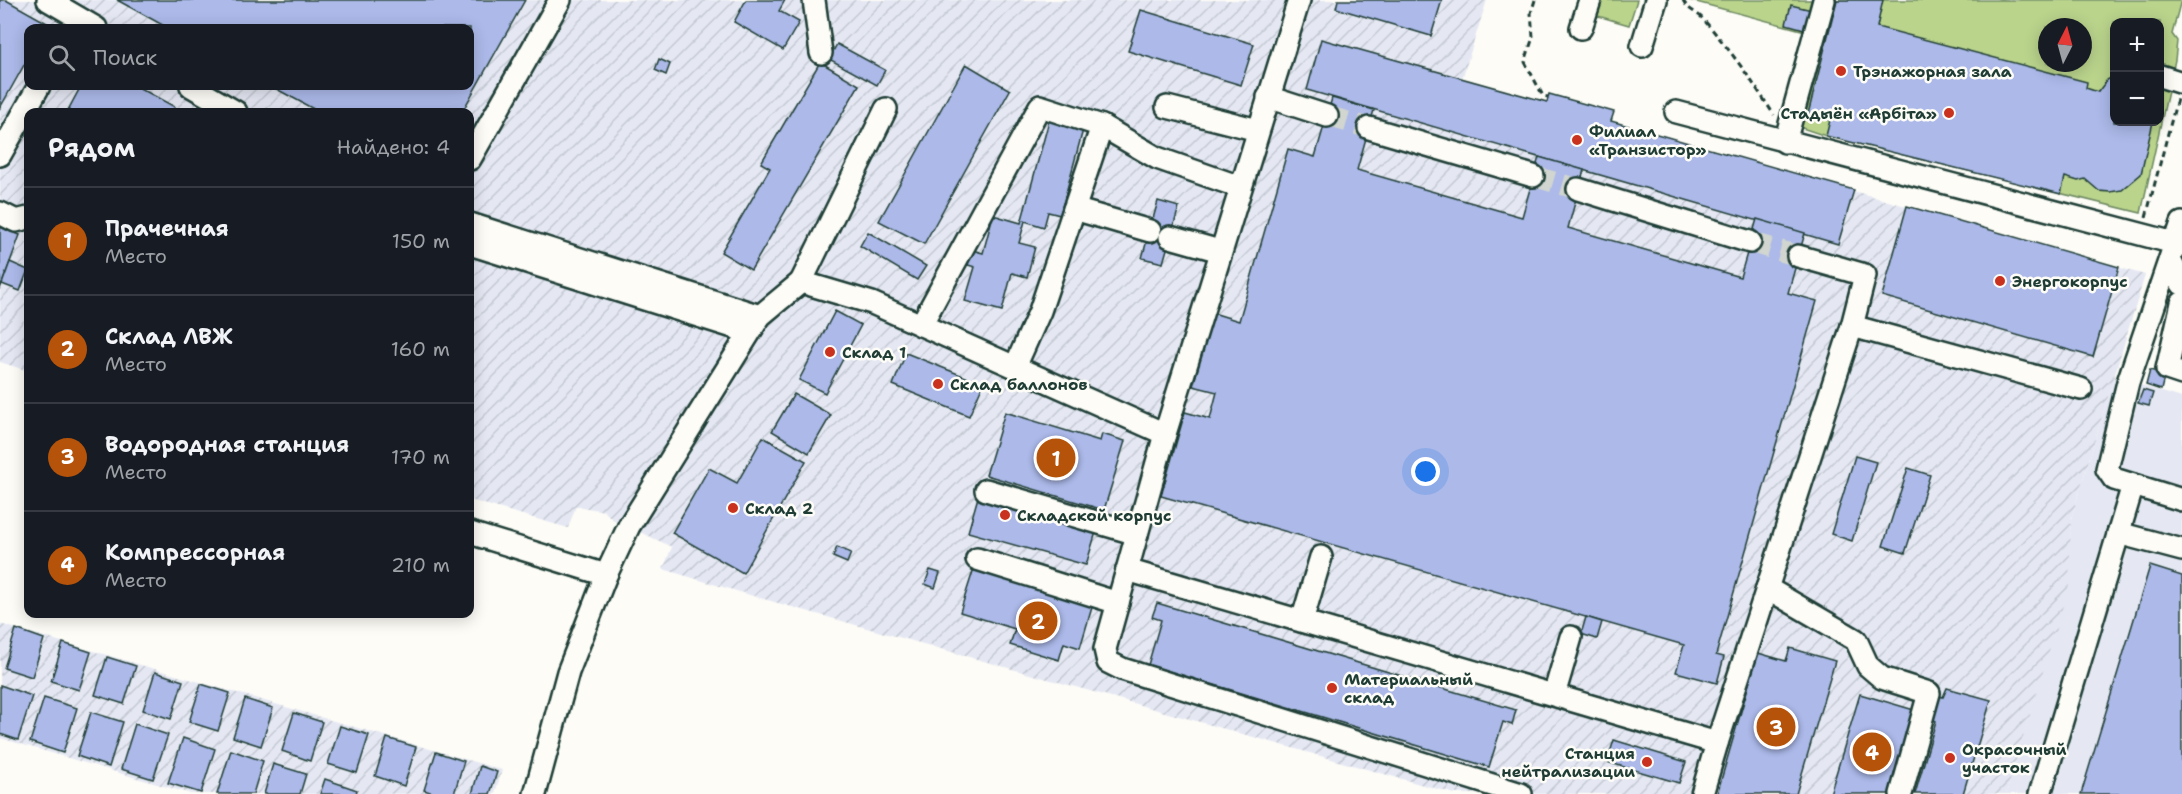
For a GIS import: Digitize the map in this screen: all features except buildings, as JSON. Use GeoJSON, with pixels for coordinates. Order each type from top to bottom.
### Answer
{"type":"FeatureCollection","features":[{"type":"Feature","properties":{"kind":"street"},"geometry":{"type":"LineString","coordinates":[[48,0],[75,23]]}},
{"type":"Feature","properties":{"kind":"street"},"geometry":{"type":"LineString","coordinates":[[474,152],[560,0]]}},
{"type":"Feature","properties":{"kind":"street"},"geometry":{"type":"LineString","coordinates":[[814,0],[821,53]]}},
{"type":"Feature","properties":{"kind":"street"},"geometry":{"type":"LineString","coordinates":[[1299,0],[1165,434],[1105,649],[1108,662],[1122,669],[1521,794]]}},
{"type":"Feature","properties":{"kind":"street"},"geometry":{"type":"LineString","coordinates":[[1581,28],[1590,0]]}},
{"type":"Feature","properties":{"kind":"street"},"geometry":{"type":"LineString","coordinates":[[1642,46],[1656,0]]}},
{"type":"Feature","properties":{"kind":"street"},"geometry":{"type":"LineString","coordinates":[[1788,135],[1824,0]]}},
{"type":"Feature","properties":{"kind":"street"},"geometry":{"type":"LineString","coordinates":[[2164,77],[2182,83]]}},
{"type":"Feature","properties":{"kind":"street"},"geometry":{"type":"LineString","coordinates":[[27,108],[37,90]]}},
{"type":"Feature","properties":{"kind":"street"},"geometry":{"type":"LineString","coordinates":[[198,90],[229,108]]}},
{"type":"Feature","properties":{"kind":"street"},"geometry":{"type":"LineString","coordinates":[[1268,97],[1327,116]]}},
{"type":"Feature","properties":{"kind":"street"},"geometry":{"type":"LineString","coordinates":[[921,325],[1040,106],[1102,126],[1157,158],[1240,187]]}},
{"type":"Feature","properties":{"kind":"street"},"geometry":{"type":"LineString","coordinates":[[1167,107],[1258,130]]}},
{"type":"Feature","properties":{"kind":"street"},"geometry":{"type":"LineString","coordinates":[[535,794],[568,672],[606,575],[629,526],[755,324],[801,282],[886,109]]}},
{"type":"Feature","properties":{"kind":"street"},"geometry":{"type":"LineString","coordinates":[[1676,112],[1788,135],[2176,249]]}},
{"type":"Feature","properties":{"kind":"street"},"geometry":{"type":"LineString","coordinates":[[0,155],[24,113]]}},
{"type":"Feature","properties":{"kind":"street"},"geometry":{"type":"LineString","coordinates":[[1015,367],[1040,311],[1102,126]]}},
{"type":"Feature","properties":{"kind":"street"},"geometry":{"type":"LineString","coordinates":[[1369,128],[1533,176]]}},
{"type":"Feature","properties":{"kind":"street"},"geometry":{"type":"LineString","coordinates":[[1578,189],[1750,242]]}},
{"type":"Feature","properties":{"kind":"street"},"geometry":{"type":"LineString","coordinates":[[1074,209],[1220,251]]}},
{"type":"Feature","properties":{"kind":"street"},"geometry":{"type":"LineString","coordinates":[[0,213],[16,221],[24,220]]}},
{"type":"Feature","properties":{"kind":"street"},"geometry":{"type":"LineString","coordinates":[[2182,223],[2176,249],[2128,382],[2106,469],[2114,479],[2182,500]]}},
{"type":"Feature","properties":{"kind":"street"},"geometry":{"type":"LineString","coordinates":[[474,225],[755,324]]}},
{"type":"Feature","properties":{"kind":"street"},"geometry":{"type":"LineString","coordinates":[[474,245],[755,324]]}},
{"type":"Feature","properties":{"kind":"street"},"geometry":{"type":"LineString","coordinates":[[2176,249],[2182,284]]}},
{"type":"Feature","properties":{"kind":"street"},"geometry":{"type":"LineString","coordinates":[[1702,794],[1852,326],[1865,276],[1798,256]]}},
{"type":"Feature","properties":{"kind":"street"},"geometry":{"type":"LineString","coordinates":[[801,282],[872,303],[1165,434]]}},
{"type":"Feature","properties":{"kind":"street"},"geometry":{"type":"LineString","coordinates":[[2182,303],[2167,369],[2182,374]]}},
{"type":"Feature","properties":{"kind":"street"},"geometry":{"type":"LineString","coordinates":[[1852,326],[2081,389]]}},
{"type":"Feature","properties":{"kind":"street"},"geometry":{"type":"LineString","coordinates":[[2040,794],[2133,485]]}},
{"type":"Feature","properties":{"kind":"street"},"geometry":{"type":"LineString","coordinates":[[986,490],[1137,534]]}},
{"type":"Feature","properties":{"kind":"street"},"geometry":{"type":"LineString","coordinates":[[2118,532],[2182,550]]}},
{"type":"Feature","properties":{"kind":"street"},"geometry":{"type":"LineString","coordinates":[[474,534],[606,575]]}},
{"type":"Feature","properties":{"kind":"street"},"geometry":{"type":"LineString","coordinates":[[1302,621],[1321,557]]}},
{"type":"Feature","properties":{"kind":"street"},"geometry":{"type":"LineString","coordinates":[[977,559],[1118,603]]}},
{"type":"Feature","properties":{"kind":"street"},"geometry":{"type":"LineString","coordinates":[[1127,570],[1717,743]]}},
{"type":"Feature","properties":{"kind":"street"},"geometry":{"type":"LineString","coordinates":[[1767,588],[1856,640],[1868,666],[1882,678],[1929,693],[1901,794]]}},
{"type":"Feature","properties":{"kind":"street"},"geometry":{"type":"LineString","coordinates":[[1554,695],[1571,637]]}},
{"type":"Feature","properties":{"kind":"path"},"geometry":{"type":"LineString","coordinates":[[1535,0],[1531,13],[1533,37],[1525,62],[1543,96],[1548,98]]}},
{"type":"Feature","properties":{"kind":"path"},"geometry":{"type":"LineString","coordinates":[[1683,0],[1686,7],[1701,17],[1757,89],[1788,135]]}},
{"type":"Feature","properties":{"kind":"shaded area"},"geometry":{"type":"Polygon","coordinates":[[[0,0],[1487,0],[1462,79],[1547,102],[1549,94],[1614,112],[1611,121],[2145,275],[2071,519],[2069,586],[2006,794],[1455,794],[663,569],[672,547],[612,519],[604,511],[576,506],[568,528],[474,501],[474,108],[24,108],[24,370],[0,362],[0,0]]]}},
{"type":"Feature","properties":{"kind":"shaded area"},"geometry":{"type":"Polygon","coordinates":[[[2114,377],[2182,398],[2182,794],[2006,794],[2068,586],[2071,519],[2114,377]]]}},
{"type":"Feature","properties":{"kind":"shaded area"},"geometry":{"type":"Polygon","coordinates":[[[0,624],[502,770],[495,794],[191,794],[0,738],[0,624]]]}},
{"type":"Feature","properties":{"kind":"green space"},"geometry":{"type":"Polygon","coordinates":[[[1595,0],[1637,0],[1629,25],[1591,14],[1595,0]]]}},
{"type":"Feature","properties":{"kind":"green space","name":"Стадыён «Арбіта»"},"geometry":{"type":"Polygon","coordinates":[[[1689,0],[2181,0],[2172,34],[2177,41],[2175,60],[2164,110],[2164,18],[2110,18],[2110,126],[2160,126],[2141,213],[1826,136],[1781,121],[1805,31],[1689,0]]]}},
{"type":"Feature","properties":{"kind":"tunnel"},"geometry":{"type":"LineString","coordinates":[[1327,116],[1369,128]]}},
{"type":"Feature","properties":{"kind":"tunnel"},"geometry":{"type":"LineString","coordinates":[[1533,176],[1578,189]]}},
{"type":"Feature","properties":{"kind":"tunnel"},"geometry":{"type":"LineString","coordinates":[[1750,242],[1798,256]]}},
{"type":"Feature","properties":{"kind":"place","name":"Трэнажорная зала"},"geometry":{"type":"Point","coordinates":[1841,71]}},
{"type":"Feature","properties":{"kind":"place","name":"Стадыён «Арбіта»"},"geometry":{"type":"Point","coordinates":[1949,113]}},
{"type":"Feature","properties":{"kind":"place","name":"Филиал «Транзистор»"},"geometry":{"type":"Point","coordinates":[1577,140]}},
{"type":"Feature","properties":{"kind":"place","name":"Энергокорпус"},"geometry":{"type":"Point","coordinates":[2000,281]}},
{"type":"Feature","properties":{"kind":"place","name":"Склад 1"},"geometry":{"type":"Point","coordinates":[830,352]}},
{"type":"Feature","properties":{"kind":"place","name":"Склад баллонов"},"geometry":{"type":"Point","coordinates":[938,384]}},
{"type":"Feature","properties":{"kind":"place","name":"Прачечная"},"geometry":{"type":"Point","coordinates":[1056,458]}},
{"type":"Feature","properties":{"kind":"place","name":"Склад 2"},"geometry":{"type":"Point","coordinates":[733,508]}},
{"type":"Feature","properties":{"kind":"place","name":"Складской корпус"},"geometry":{"type":"Point","coordinates":[1005,515]}},
{"type":"Feature","properties":{"kind":"place","name":"Склад ЛВЖ"},"geometry":{"type":"Point","coordinates":[1038,621]}},
{"type":"Feature","properties":{"kind":"place","name":"Материальный склад"},"geometry":{"type":"Point","coordinates":[1332,688]}},
{"type":"Feature","properties":{"kind":"place","name":"Водородная станция"},"geometry":{"type":"Point","coordinates":[1776,727]}},
{"type":"Feature","properties":{"kind":"place","name":"Компрессорная"},"geometry":{"type":"Point","coordinates":[1872,752]}},
{"type":"Feature","properties":{"kind":"place","name":"Окрасочный участок"},"geometry":{"type":"Point","coordinates":[1950,758]}},
{"type":"Feature","properties":{"kind":"place","name":"Станция нейтрализации"},"geometry":{"type":"Point","coordinates":[1647,762]}}]}
